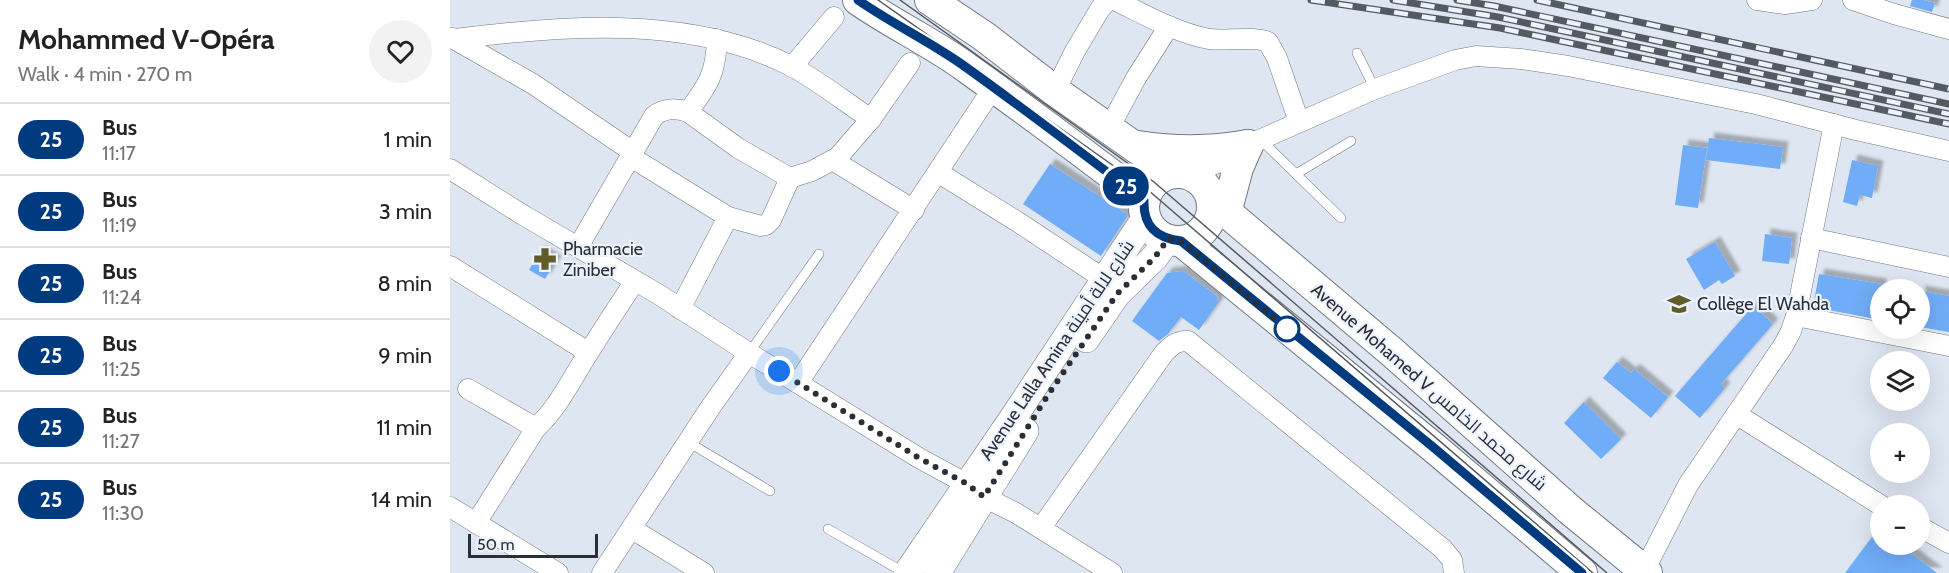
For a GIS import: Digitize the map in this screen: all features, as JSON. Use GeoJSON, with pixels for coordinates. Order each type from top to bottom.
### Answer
{"type":"FeatureCollection","features":[{"type":"Feature","properties":{"kind":"main road","name":"Avenue Mohamed V شارع محمد الخامس"},"geometry":{"type":"LineString","coordinates":[[930,0],[985,37],[1108,128],[1204,186],[1570,510],[1646,572]]}},
{"type":"Feature","properties":{"kind":"main road"},"geometry":{"type":"LineString","coordinates":[[869,8],[931,44],[993,88],[1145,209]]}},
{"type":"Feature","properties":{"kind":"main road"},"geometry":{"type":"LineString","coordinates":[[1134,145],[1198,152],[1255,142]]}},
{"type":"Feature","properties":{"kind":"main road"},"geometry":{"type":"LineString","coordinates":[[1255,142],[1238,168],[1204,186],[1162,176],[1154,182],[1148,190],[1145,209],[1151,227],[1158,235],[1175,240],[1433,447],[1567,568]]}},
{"type":"Feature","properties":{"kind":"main road"},"geometry":{"type":"LineString","coordinates":[[1175,240],[1200,233],[1207,225],[1212,214],[1204,186]]}},
{"type":"Feature","properties":{"kind":"street"},"geometry":{"type":"LineString","coordinates":[[1055,91],[1075,51],[1100,9],[1108,0]]}},
{"type":"Feature","properties":{"kind":"street"},"geometry":{"type":"LineString","coordinates":[[1114,0],[1169,26],[1209,39],[1231,41],[1258,38],[1268,42],[1277,58],[1299,122]]}},
{"type":"Feature","properties":{"kind":"street"},"geometry":{"type":"LineString","coordinates":[[1757,0],[1785,4],[1812,0]]}},
{"type":"Feature","properties":{"kind":"street"},"geometry":{"type":"LineString","coordinates":[[1853,0],[1949,29]]}},
{"type":"Feature","properties":{"kind":"street"},"geometry":{"type":"LineString","coordinates":[[792,67],[834,17]]}},
{"type":"Feature","properties":{"kind":"street"},"geometry":{"type":"LineString","coordinates":[[1108,128],[1169,26]]}},
{"type":"Feature","properties":{"kind":"street"},"geometry":{"type":"LineString","coordinates":[[453,38],[524,30],[619,27],[717,39],[737,44],[792,67],[871,119]]}},
{"type":"Feature","properties":{"kind":"street"},"geometry":{"type":"LineString","coordinates":[[453,38],[533,84],[632,155],[728,217],[758,226],[766,225],[775,213],[790,178]]}},
{"type":"Feature","properties":{"kind":"street"},"geometry":{"type":"LineString","coordinates":[[688,112],[712,75],[717,39]]}},
{"type":"Feature","properties":{"kind":"street"},"geometry":{"type":"LineString","coordinates":[[1204,186],[1255,142],[1375,89],[1455,60],[1476,56],[1579,68],[1756,104],[1949,151]]}},
{"type":"Feature","properties":{"kind":"street"},"geometry":{"type":"LineString","coordinates":[[578,247],[649,123],[661,110],[680,109],[688,112],[738,148],[790,178],[834,161],[871,119],[910,63]]}},
{"type":"Feature","properties":{"kind":"street"},"geometry":{"type":"LineString","coordinates":[[798,383],[939,173],[993,88]]}},
{"type":"Feature","properties":{"kind":"street"},"geometry":{"type":"LineString","coordinates":[[1646,572],[1688,485],[1791,332],[1834,124]]}},
{"type":"Feature","properties":{"kind":"street"},"geometry":{"type":"LineString","coordinates":[[834,161],[914,210]]}},
{"type":"Feature","properties":{"kind":"street"},"geometry":{"type":"LineString","coordinates":[[450,169],[919,458],[1041,528],[1112,573]]}},
{"type":"Feature","properties":{"kind":"street"},"geometry":{"type":"LineString","coordinates":[[939,173],[1104,279]]}},
{"type":"Feature","properties":{"kind":"street","name":"Avenue Lalla Amina شارع لالة أمينة"},"geometry":{"type":"LineString","coordinates":[[937,573],[1015,415],[1104,279],[1145,209]]}},
{"type":"Feature","properties":{"kind":"street"},"geometry":{"type":"LineString","coordinates":[[680,309],[728,217]]}},
{"type":"Feature","properties":{"kind":"street"},"geometry":{"type":"LineString","coordinates":[[1811,238],[1949,267]]}},
{"type":"Feature","properties":{"kind":"street","name":"Avenue Lalla Amina شارع لالة أمينة"},"geometry":{"type":"LineString","coordinates":[[906,573],[976,490],[1042,404],[1117,294],[1175,240]]}},
{"type":"Feature","properties":{"kind":"street"},"geometry":{"type":"LineString","coordinates":[[450,266],[588,352]]}},
{"type":"Feature","properties":{"kind":"street"},"geometry":{"type":"LineString","coordinates":[[476,523],[536,428],[548,417],[562,396],[635,281]]}},
{"type":"Feature","properties":{"kind":"street"},"geometry":{"type":"LineString","coordinates":[[1796,316],[1949,346]]}},
{"type":"Feature","properties":{"kind":"street"},"geometry":{"type":"LineString","coordinates":[[1041,528],[1164,353],[1172,345],[1188,341],[1443,549],[1452,560],[1454,573]]}},
{"type":"Feature","properties":{"kind":"street"},"geometry":{"type":"LineString","coordinates":[[602,573],[749,353]]}},
{"type":"Feature","properties":{"kind":"street"},"geometry":{"type":"LineString","coordinates":[[468,389],[536,428]]}},
{"type":"Feature","properties":{"kind":"street"},"geometry":{"type":"LineString","coordinates":[[1736,414],[1870,498]]}},
{"type":"Feature","properties":{"kind":"street"},"geometry":{"type":"LineString","coordinates":[[450,507],[558,573]]}},
{"type":"Feature","properties":{"kind":"street"},"geometry":{"type":"LineString","coordinates":[[632,529],[704,573]]}},
{"type":"Feature","properties":{"kind":"street"},"geometry":{"type":"LineString","coordinates":[[1930,533],[1949,543]]}},
{"type":"Feature","properties":{"kind":"lane"},"geometry":{"type":"LineString","coordinates":[[1357,53],[1375,89]]}},
{"type":"Feature","properties":{"kind":"lane"},"geometry":{"type":"LineString","coordinates":[[1296,174],[1351,141]]}},
{"type":"Feature","properties":{"kind":"lane"},"geometry":{"type":"LineString","coordinates":[[1255,142],[1296,174],[1341,218]]}},
{"type":"Feature","properties":{"kind":"lane"},"geometry":{"type":"LineString","coordinates":[[749,353],[819,254]]}},
{"type":"Feature","properties":{"kind":"lane"},"geometry":{"type":"LineString","coordinates":[[688,442],[770,491]]}},
{"type":"Feature","properties":{"kind":"lane"},"geometry":{"type":"LineString","coordinates":[[828,529],[906,573]]}},
{"type":"Feature","properties":{"kind":"building"},"geometry":{"type":"Polygon","coordinates":[[[1912,0],[1935,3],[1932,12],[1910,6],[1912,0]]]}},
{"type":"Feature","properties":{"kind":"building"},"geometry":{"type":"Polygon","coordinates":[[[1709,138],[1783,147],[1780,169],[1706,160],[1709,138]]]}},
{"type":"Feature","properties":{"kind":"building"},"geometry":{"type":"Polygon","coordinates":[[[1683,145],[1707,148],[1698,208],[1675,205],[1683,145]]]}},
{"type":"Feature","properties":{"kind":"building"},"geometry":{"type":"Polygon","coordinates":[[[1852,160],[1878,166],[1872,198],[1860,195],[1857,206],[1843,202],[1852,160]]]}},
{"type":"Feature","properties":{"kind":"building"},"geometry":{"type":"Polygon","coordinates":[[[1050,164],[1128,215],[1101,256],[1023,204],[1050,164]]]}},
{"type":"Feature","properties":{"kind":"building"},"geometry":{"type":"Polygon","coordinates":[[[1765,234],[1792,238],[1789,264],[1762,261],[1765,234]]]}},
{"type":"Feature","properties":{"kind":"building"},"geometry":{"type":"Polygon","coordinates":[[[1715,242],[1735,276],[1722,284],[1719,280],[1704,290],[1686,259],[1715,242]]]}},
{"type":"Feature","properties":{"kind":"building"},"geometry":{"type":"Polygon","coordinates":[[[540,251],[556,261],[545,279],[529,270],[540,251]]]}},
{"type":"Feature","properties":{"kind":"building"},"geometry":{"type":"Polygon","coordinates":[[[1183,271],[1217,296],[1218,303],[1199,330],[1181,317],[1168,334],[1159,341],[1132,321],[1167,273],[1183,271]]]}},
{"type":"Feature","properties":{"kind":"building"},"geometry":{"type":"Polygon","coordinates":[[[1819,274],[1870,282],[1870,318],[1813,307],[1819,274]]]}},
{"type":"Feature","properties":{"kind":"building"},"geometry":{"type":"Polygon","coordinates":[[[1930,293],[1949,296],[1949,332],[1930,329],[1930,293]]]}},
{"type":"Feature","properties":{"kind":"building"},"geometry":{"type":"Polygon","coordinates":[[[1753,306],[1756,312],[1757,309],[1773,324],[1721,384],[1725,388],[1700,418],[1675,396],[1753,306]]]}},
{"type":"Feature","properties":{"kind":"building"},"geometry":{"type":"Polygon","coordinates":[[[1617,362],[1631,373],[1634,369],[1668,397],[1651,418],[1603,378],[1617,362]]]}},
{"type":"Feature","properties":{"kind":"building"},"geometry":{"type":"Polygon","coordinates":[[[1584,402],[1621,439],[1601,459],[1564,423],[1584,402]]]}},
{"type":"Feature","properties":{"kind":"building"},"geometry":{"type":"Polygon","coordinates":[[[1870,540],[1870,555],[1913,555],[1937,573],[1845,573],[1870,540]]]}},
{"type":"Feature","properties":{"kind":"tram line"},"geometry":{"type":"LineString","coordinates":[[878,0],[1148,190],[1593,573]]}},
{"type":"Feature","properties":{"kind":"tram line"},"geometry":{"type":"LineString","coordinates":[[900,0],[1154,182],[1607,573]]}},
{"type":"Feature","properties":{"kind":"railway"},"geometry":{"type":"LineString","coordinates":[[1311,0],[1500,28],[1949,124]]}},
{"type":"Feature","properties":{"kind":"railway"},"geometry":{"type":"LineString","coordinates":[[1393,0],[1498,17],[1949,114]]}},
{"type":"Feature","properties":{"kind":"railway"},"geometry":{"type":"LineString","coordinates":[[1457,0],[1949,104]]}},
{"type":"Feature","properties":{"kind":"railway"},"geometry":{"type":"LineString","coordinates":[[1537,0],[1949,89]]}},
{"type":"Feature","properties":{"kind":"bus line","name":"25"},"geometry":{"type":"LineString","coordinates":[[858,0],[967,68],[1144,200],[1146,218],[1158,235],[1181,241],[1433,447],[1582,573]]}},
{"type":"Feature","properties":{"kind":"place","name":"Pharmacie Ziniber"},"geometry":{"type":"Point","coordinates":[545,259]}},
{"type":"Feature","properties":{"kind":"place","name":"Collège El Wahda"},"geometry":{"type":"Point","coordinates":[1679,304]}},
{"type":"Feature","properties":{"kind":"route"},"geometry":{"type":"LineString","coordinates":[[779,371],[919,458],[967,484],[984,497],[1048,395],[1117,294],[1155,257],[1168,239],[1181,241],[1287,329]]}}]}
